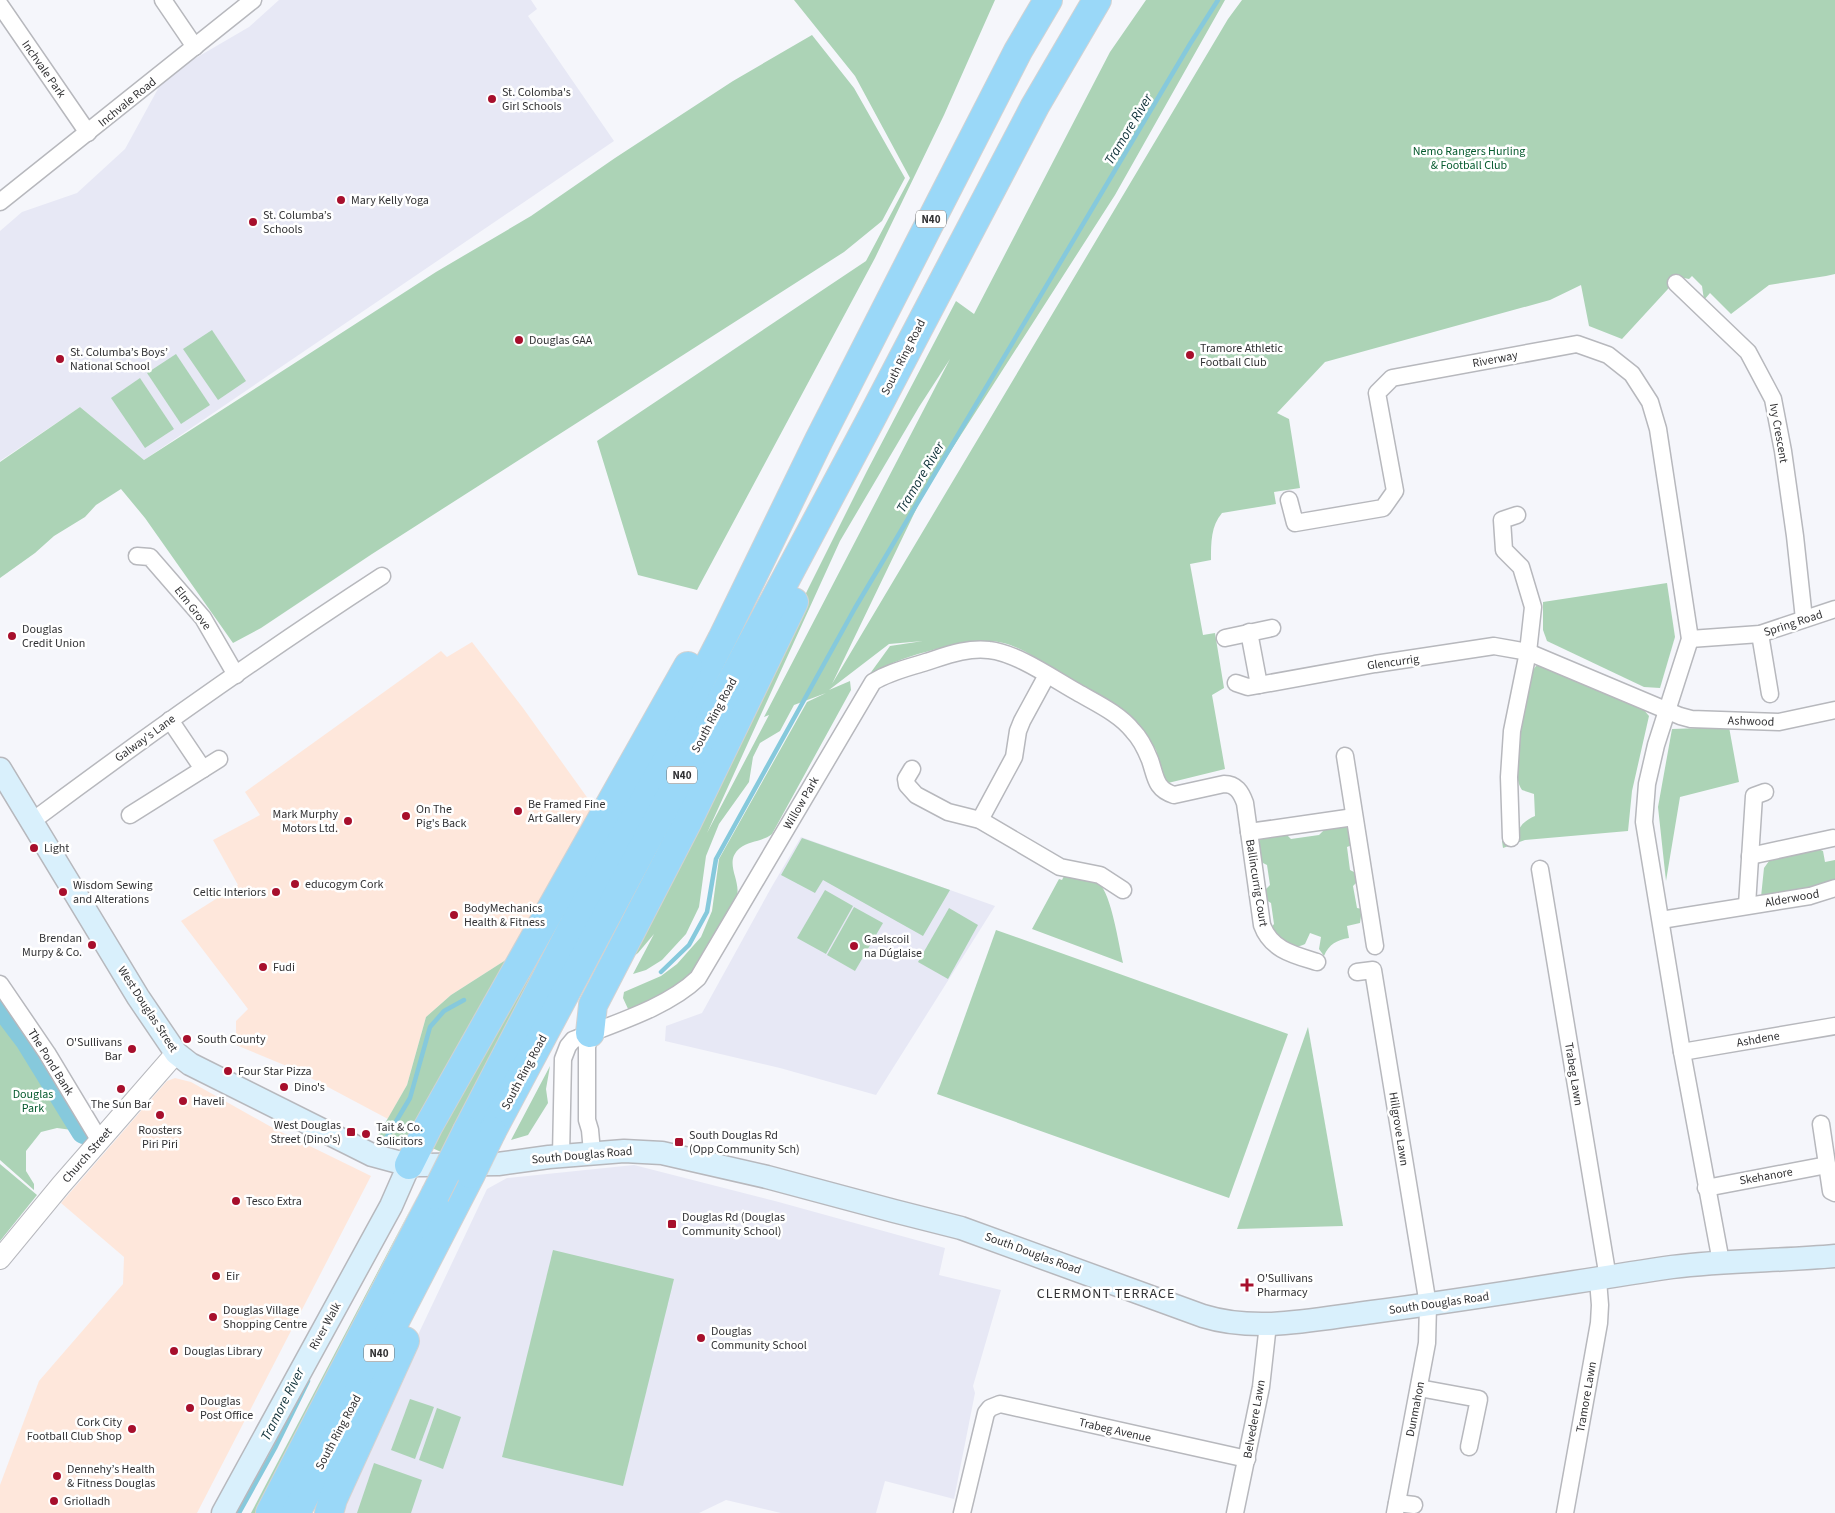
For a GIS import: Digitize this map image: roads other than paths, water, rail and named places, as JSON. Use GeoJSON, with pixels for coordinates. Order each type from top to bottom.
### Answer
{"type":"FeatureCollection","features":[{"type":"Feature","properties":{"kind":"highway","name":"South Ring Road"},"geometry":{"type":"LineString","coordinates":[[296,1513],[458,1189],[479,1131],[819,440],[1014,60],[1048,0]]}},
{"type":"Feature","properties":{"kind":"highway","name":"South Ring Road"},"geometry":{"type":"LineString","coordinates":[[270,1513],[458,1189],[479,1131],[871,419],[1035,106],[1097,0]]}},
{"type":"Feature","properties":{"kind":"highway"},"geometry":{"type":"LineString","coordinates":[[590,1033],[593,1006],[684,829],[794,603],[871,419]]}},
{"type":"Feature","properties":{"kind":"highway"},"geometry":{"type":"LineString","coordinates":[[409,1165],[428,1127],[734,584],[819,440]]}},
{"type":"Feature","properties":{"kind":"highway"},"geometry":{"type":"LineString","coordinates":[[329,1513],[333,1499],[459,1220],[458,1189]]}},
{"type":"Feature","properties":{"kind":"main road","name":"West Douglas Street"},"geometry":{"type":"LineString","coordinates":[[0,769],[138,997],[176,1053],[190,1064],[350,1145],[381,1158],[409,1165]]}},
{"type":"Feature","properties":{"kind":"main road","name":"South Douglas Road"},"geometry":{"type":"LineString","coordinates":[[409,1165],[498,1164],[592,1152],[631,1150],[651,1152],[792,1183],[961,1228],[1212,1318],[1240,1324],[1268,1324],[1428,1305],[1674,1267],[1721,1262],[1835,1256]]}},
{"type":"Feature","properties":{"kind":"main road","name":"River Walk"},"geometry":{"type":"LineString","coordinates":[[223,1513],[391,1206],[409,1165]]}},
{"type":"Feature","properties":{"kind":"street"},"geometry":{"type":"LineString","coordinates":[[162,0],[195,47]]}},
{"type":"Feature","properties":{"kind":"street","name":"Inchvale Road"},"geometry":{"type":"LineString","coordinates":[[0,202],[253,0]]}},
{"type":"Feature","properties":{"kind":"street","name":"Inchvale Park"},"geometry":{"type":"LineString","coordinates":[[0,5],[88,133]]}},
{"type":"Feature","properties":{"kind":"street","name":"Ivy Crescent"},"geometry":{"type":"LineString","coordinates":[[1676,283],[1748,352],[1773,398],[1786,470],[1804,619]]}},
{"type":"Feature","properties":{"kind":"street","name":"Riverway"},"geometry":{"type":"LineString","coordinates":[[1289,500],[1295,524],[1383,508],[1395,490],[1377,393],[1392,378],[1577,344],[1608,355],[1632,374],[1650,402],[1658,429],[1690,639]]}},
{"type":"Feature","properties":{"kind":"street"},"geometry":{"type":"LineString","coordinates":[[1511,838],[1509,777],[1512,731],[1528,652],[1533,607],[1521,567],[1504,550],[1502,520],[1517,515]]}},
{"type":"Feature","properties":{"kind":"street","name":"Elm Grove"},"geometry":{"type":"LineString","coordinates":[[137,556],[150,557],[189,601],[214,635],[236,674]]}},
{"type":"Feature","properties":{"kind":"street","name":"Galway's Lane"},"geometry":{"type":"LineString","coordinates":[[31,822],[260,656],[382,576]]}},
{"type":"Feature","properties":{"kind":"street","name":"Spring Road"},"geometry":{"type":"LineString","coordinates":[[1690,639],[1760,634],[1835,609]]}},
{"type":"Feature","properties":{"kind":"street"},"geometry":{"type":"LineString","coordinates":[[1225,638],[1272,628]]}},
{"type":"Feature","properties":{"kind":"street"},"geometry":{"type":"LineString","coordinates":[[1249,632],[1259,684]]}},
{"type":"Feature","properties":{"kind":"street"},"geometry":{"type":"LineString","coordinates":[[1760,634],[1770,694]]}},
{"type":"Feature","properties":{"kind":"street"},"geometry":{"type":"LineString","coordinates":[[1690,639],[1648,779],[1644,807],[1646,836],[1682,1052],[1721,1262]]}},
{"type":"Feature","properties":{"kind":"street","name":"Glencurrig"},"geometry":{"type":"LineString","coordinates":[[1236,683],[1248,687],[1375,664],[1494,646],[1528,652],[1667,711]]}},
{"type":"Feature","properties":{"kind":"street","name":"Willow Park"},"geometry":{"type":"LineString","coordinates":[[561,1156],[564,1059],[568,1046],[573,1040],[660,1003],[683,991],[698,978],[872,682],[894,672],[974,650],[988,649],[1012,656],[1127,724],[1144,747],[1158,784]]}},
{"type":"Feature","properties":{"kind":"street"},"geometry":{"type":"LineString","coordinates":[[980,820],[1014,757],[1018,732],[1022,721],[1047,675]]}},
{"type":"Feature","properties":{"kind":"street","name":"Ashwood"},"geometry":{"type":"LineString","coordinates":[[1667,711],[1692,719],[1779,722],[1835,710]]}},
{"type":"Feature","properties":{"kind":"street"},"geometry":{"type":"LineString","coordinates":[[170,720],[203,768]]}},
{"type":"Feature","properties":{"kind":"street"},"geometry":{"type":"LineString","coordinates":[[1345,756],[1375,946]]}},
{"type":"Feature","properties":{"kind":"street"},"geometry":{"type":"LineString","coordinates":[[130,815],[219,759]]}},
{"type":"Feature","properties":{"kind":"street"},"geometry":{"type":"LineString","coordinates":[[912,769],[906,779],[907,785],[916,795],[948,812],[980,820],[1060,867],[1100,875],[1123,890]]}},
{"type":"Feature","properties":{"kind":"street","name":"Ballincurrig Court"},"geometry":{"type":"LineString","coordinates":[[1158,784],[1162,790],[1174,795],[1216,785],[1230,784],[1238,789],[1242,796],[1249,832],[1262,925],[1265,933],[1277,947],[1287,953],[1317,962]]}},
{"type":"Feature","properties":{"kind":"street","name":"Alderwood"},"geometry":{"type":"LineString","coordinates":[[1748,906],[1754,796],[1765,792]]}},
{"type":"Feature","properties":{"kind":"street","name":"Ballincurrig Court"},"geometry":{"type":"LineString","coordinates":[[1249,832],[1354,818]]}},
{"type":"Feature","properties":{"kind":"street"},"geometry":{"type":"LineString","coordinates":[[1750,856],[1833,838]]}},
{"type":"Feature","properties":{"kind":"street","name":"Trabeg Lawn"},"geometry":{"type":"LineString","coordinates":[[1540,869],[1603,1279]]}},
{"type":"Feature","properties":{"kind":"street","name":"Alderwood"},"geometry":{"type":"LineString","coordinates":[[1661,920],[1810,896],[1835,888]]}},
{"type":"Feature","properties":{"kind":"street","name":"Hillgrove Lawn"},"geometry":{"type":"LineString","coordinates":[[1357,972],[1373,970],[1428,1305]]}},
{"type":"Feature","properties":{"kind":"street","name":"The Pond Bank"},"geometry":{"type":"LineString","coordinates":[[0,984],[47,1053],[100,1141]]}},
{"type":"Feature","properties":{"kind":"street","name":"Ashdene"},"geometry":{"type":"LineString","coordinates":[[1682,1052],[1835,1026]]}},
{"type":"Feature","properties":{"kind":"street"},"geometry":{"type":"LineString","coordinates":[[590,1033],[587,1047],[586,1120],[590,1130],[592,1152]]}},
{"type":"Feature","properties":{"kind":"street","name":"Church Street"},"geometry":{"type":"LineString","coordinates":[[0,1259],[176,1053]]}},
{"type":"Feature","properties":{"kind":"street"},"geometry":{"type":"LineString","coordinates":[[1821,1124],[1831,1191],[1835,1193]]}},
{"type":"Feature","properties":{"kind":"street","name":"Skehanore"},"geometry":{"type":"LineString","coordinates":[[1706,1188],[1827,1165]]}},
{"type":"Feature","properties":{"kind":"street","name":"Tramore Lawn"},"geometry":{"type":"LineString","coordinates":[[1565,1513],[1599,1323],[1603,1279]]}},
{"type":"Feature","properties":{"kind":"street","name":"Dunmahon"},"geometry":{"type":"LineString","coordinates":[[1396,1508],[1427,1343],[1428,1305]]}},
{"type":"Feature","properties":{"kind":"street","name":"Belvedere Lawn"},"geometry":{"type":"LineString","coordinates":[[1235,1513],[1261,1387],[1268,1324]]}},
{"type":"Feature","properties":{"kind":"street"},"geometry":{"type":"LineString","coordinates":[[1419,1388],[1479,1399],[1469,1447]]}},
{"type":"Feature","properties":{"kind":"street","name":"Trabeg Avenue"},"geometry":{"type":"LineString","coordinates":[[962,1513],[986,1413],[990,1408],[1000,1404],[1247,1459]]}},
{"type":"Feature","properties":{"kind":"street"},"geometry":{"type":"LineString","coordinates":[[1396,1508],[1414,1505]]}},
{"type":"Feature","properties":{"kind":"waterway","name":"Tramore River"},"geometry":{"type":"LineString","coordinates":[[661,972],[689,945],[707,912],[716,859],[855,608],[1218,0]]}},
{"type":"Feature","properties":{"kind":"waterway","name":"Tramore River"},"geometry":{"type":"LineString","coordinates":[[385,1140],[410,1098],[430,1027],[444,1011],[464,1000]]}},
{"type":"Feature","properties":{"kind":"waterway"},"geometry":{"type":"LineString","coordinates":[[0,1003],[28,1040],[84,1131]]}},
{"type":"Feature","properties":{"kind":"waterway","name":"Tramore River"},"geometry":{"type":"LineString","coordinates":[[239,1513],[275,1448],[308,1381]]}},
{"type":"Feature","properties":{"kind":"place","name":"St. Colomba's Girl Schools"},"geometry":{"type":"Point","coordinates":[492,99]}},
{"type":"Feature","properties":{"kind":"place","name":"Mary Kelly Yoga"},"geometry":{"type":"Point","coordinates":[341,200]}},
{"type":"Feature","properties":{"kind":"place","name":"St. Columba’s Schools"},"geometry":{"type":"Point","coordinates":[253,222]}},
{"type":"Feature","properties":{"kind":"place","name":"Douglas GAA"},"geometry":{"type":"Point","coordinates":[519,340]}},
{"type":"Feature","properties":{"kind":"place","name":"Tramore Athletic Football Club"},"geometry":{"type":"Point","coordinates":[1190,355]}},
{"type":"Feature","properties":{"kind":"place","name":"St. Columba’s Boys’ National School"},"geometry":{"type":"Point","coordinates":[60,359]}},
{"type":"Feature","properties":{"kind":"place","name":"Douglas Credit Union"},"geometry":{"type":"Point","coordinates":[12,636]}},
{"type":"Feature","properties":{"kind":"place","name":"Be Framed Fine Art Gallery"},"geometry":{"type":"Point","coordinates":[518,811]}},
{"type":"Feature","properties":{"kind":"place","name":"On The Pig's Back"},"geometry":{"type":"Point","coordinates":[406,816]}},
{"type":"Feature","properties":{"kind":"place","name":"Mark Murphy Motors Ltd."},"geometry":{"type":"Point","coordinates":[348,821]}},
{"type":"Feature","properties":{"kind":"place","name":"Light"},"geometry":{"type":"Point","coordinates":[34,848]}},
{"type":"Feature","properties":{"kind":"place","name":"educogym Cork"},"geometry":{"type":"Point","coordinates":[295,884]}},
{"type":"Feature","properties":{"kind":"place","name":"Wisdom Sewing and Alterations"},"geometry":{"type":"Point","coordinates":[63,892]}},
{"type":"Feature","properties":{"kind":"place","name":"Celtic Interiors"},"geometry":{"type":"Point","coordinates":[276,892]}},
{"type":"Feature","properties":{"kind":"place","name":"BodyMechanics Health & Fitness"},"geometry":{"type":"Point","coordinates":[454,915]}},
{"type":"Feature","properties":{"kind":"place","name":"Brendan Murpy & Co."},"geometry":{"type":"Point","coordinates":[92,945]}},
{"type":"Feature","properties":{"kind":"place","name":"Gaelscoil na Dúglaise"},"geometry":{"type":"Point","coordinates":[854,946]}},
{"type":"Feature","properties":{"kind":"place","name":"Fudi"},"geometry":{"type":"Point","coordinates":[263,967]}},
{"type":"Feature","properties":{"kind":"place","name":"South County"},"geometry":{"type":"Point","coordinates":[187,1039]}},
{"type":"Feature","properties":{"kind":"place","name":"O'Sullivans Bar"},"geometry":{"type":"Point","coordinates":[132,1049]}},
{"type":"Feature","properties":{"kind":"place","name":"Four Star Pizza"},"geometry":{"type":"Point","coordinates":[228,1071]}},
{"type":"Feature","properties":{"kind":"place","name":"Dino's"},"geometry":{"type":"Point","coordinates":[284,1087]}},
{"type":"Feature","properties":{"kind":"place","name":"The Sun Bar"},"geometry":{"type":"Point","coordinates":[121,1089]}},
{"type":"Feature","properties":{"kind":"place","name":"Haveli"},"geometry":{"type":"Point","coordinates":[183,1101]}},
{"type":"Feature","properties":{"kind":"place","name":"Roosters Piri Piri"},"geometry":{"type":"Point","coordinates":[160,1115]}},
{"type":"Feature","properties":{"kind":"place","name":"West Douglas Street (Dino's)"},"geometry":{"type":"Point","coordinates":[351,1132]}},
{"type":"Feature","properties":{"kind":"place","name":"Tait & Co. Solicitors"},"geometry":{"type":"Point","coordinates":[366,1134]}},
{"type":"Feature","properties":{"kind":"place","name":"South Douglas Rd (Opp Community Sch)"},"geometry":{"type":"Point","coordinates":[679,1142]}},
{"type":"Feature","properties":{"kind":"place","name":"Tesco Extra"},"geometry":{"type":"Point","coordinates":[236,1201]}},
{"type":"Feature","properties":{"kind":"place","name":"Douglas Rd (Douglas Community School)"},"geometry":{"type":"Point","coordinates":[672,1224]}},
{"type":"Feature","properties":{"kind":"place","name":"Eir"},"geometry":{"type":"Point","coordinates":[216,1276]}},
{"type":"Feature","properties":{"kind":"place","name":"O'Sullivans Pharmacy"},"geometry":{"type":"Point","coordinates":[1247,1285]}},
{"type":"Feature","properties":{"kind":"place","name":"Douglas Village Shopping Centre"},"geometry":{"type":"Point","coordinates":[213,1317]}},
{"type":"Feature","properties":{"kind":"place","name":"Douglas Community School"},"geometry":{"type":"Point","coordinates":[701,1338]}},
{"type":"Feature","properties":{"kind":"place","name":"Douglas Library"},"geometry":{"type":"Point","coordinates":[174,1351]}},
{"type":"Feature","properties":{"kind":"place","name":"Douglas Post Office"},"geometry":{"type":"Point","coordinates":[190,1408]}},
{"type":"Feature","properties":{"kind":"place","name":"Cork City Football Club Shop"},"geometry":{"type":"Point","coordinates":[132,1429]}},
{"type":"Feature","properties":{"kind":"place","name":"Dennehy’s Health & Fitness Douglas"},"geometry":{"type":"Point","coordinates":[57,1476]}},
{"type":"Feature","properties":{"kind":"place","name":"Griolladh"},"geometry":{"type":"Point","coordinates":[54,1501]}},
{"type":"Feature","properties":{"kind":"district","name":"CLERMONT TERRACE"},"geometry":{"type":"Point","coordinates":[1106,1293]}},
{"type":"Feature","properties":{"kind":"park label","name":"Nemo Rangers Hurling & Football Club"},"geometry":{"type":"Point","coordinates":[1469,158]}},
{"type":"Feature","properties":{"kind":"park label","name":"Douglas Park"},"geometry":{"type":"Point","coordinates":[33,1101]}}]}
